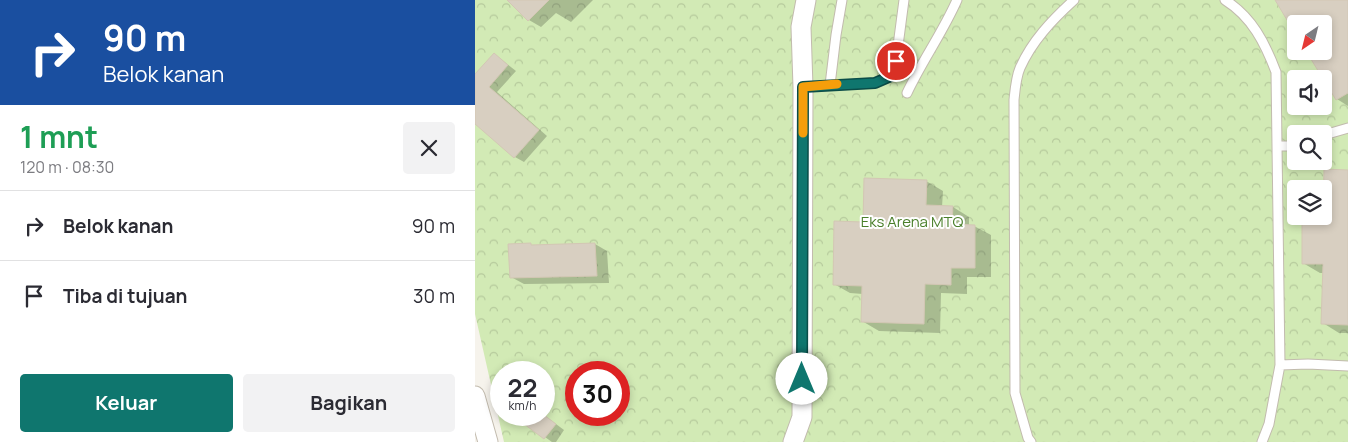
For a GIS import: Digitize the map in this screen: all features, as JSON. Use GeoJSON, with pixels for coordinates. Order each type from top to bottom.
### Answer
{"type":"FeatureCollection","features":[{"type":"Feature","properties":{"kind":"street"},"geometry":{"type":"LineString","coordinates":[[793,442],[802,418],[803,87],[801,26],[806,0]]}},
{"type":"Feature","properties":{"kind":"street"},"geometry":{"type":"LineString","coordinates":[[475,396],[488,442]]}},
{"type":"Feature","properties":{"kind":"lane"},"geometry":{"type":"LineString","coordinates":[[829,85],[842,0]]}},
{"type":"Feature","properties":{"kind":"lane"},"geometry":{"type":"LineString","coordinates":[[803,87],[875,83],[891,76],[896,61],[903,0]]}},
{"type":"Feature","properties":{"kind":"lane"},"geometry":{"type":"LineString","coordinates":[[907,93],[918,70],[947,22],[957,0]]}},
{"type":"Feature","properties":{"kind":"lane"},"geometry":{"type":"LineString","coordinates":[[1031,442],[1028,438],[1015,393],[1014,100],[1019,70],[1033,45],[1049,23],[1074,0]]}},
{"type":"Feature","properties":{"kind":"lane"},"geometry":{"type":"LineString","coordinates":[[1225,0],[1235,6],[1255,27],[1267,48],[1276,72],[1280,366],[1269,424],[1262,442]]}},
{"type":"Feature","properties":{"kind":"lane"},"geometry":{"type":"LineString","coordinates":[[1332,133],[1348,128]]}},
{"type":"Feature","properties":{"kind":"lane"},"geometry":{"type":"LineString","coordinates":[[1278,146],[1287,146]]}},
{"type":"Feature","properties":{"kind":"lane"},"geometry":{"type":"LineString","coordinates":[[1280,366],[1308,364],[1348,366]]}},
{"type":"Feature","properties":{"kind":"green space","name":"Eks Arena MTQ"},"geometry":{"type":"Polygon","coordinates":[[[475,0],[1348,0],[1348,442],[504,442],[500,426],[555,426],[555,361],[490,361],[490,380],[475,314],[475,0]]]}},
{"type":"Feature","properties":{"kind":"building"},"geometry":{"type":"Polygon","coordinates":[[[507,0],[549,0],[528,21],[507,0]]]}},
{"type":"Feature","properties":{"kind":"building"},"geometry":{"type":"Polygon","coordinates":[[[1275,0],[1348,0],[1348,93],[1336,100],[1332,93],[1332,70],[1318,70],[1312,60],[1333,60],[1333,15],[1287,15],[1287,20],[1275,0]]]}},
{"type":"Feature","properties":{"kind":"building"},"geometry":{"type":"Polygon","coordinates":[[[494,53],[508,65],[489,87],[539,130],[514,158],[475,124],[475,74],[494,53]]]}},
{"type":"Feature","properties":{"kind":"building"},"geometry":{"type":"Polygon","coordinates":[[[1324,170],[1348,170],[1348,325],[1321,324],[1323,264],[1302,264],[1302,225],[1332,225],[1332,180],[1324,180],[1324,170]]]}},
{"type":"Feature","properties":{"kind":"building"},"geometry":{"type":"Polygon","coordinates":[[[864,178],[927,180],[926,205],[953,206],[952,224],[975,225],[975,268],[951,268],[951,285],[925,284],[924,324],[861,322],[862,286],[833,285],[834,221],[863,222],[864,178]]]}},
{"type":"Feature","properties":{"kind":"building"},"geometry":{"type":"Polygon","coordinates":[[[531,243],[531,245],[595,243],[597,276],[510,278],[508,244],[531,243]]]}},
{"type":"Feature","properties":{"kind":"building"},"geometry":{"type":"Polygon","coordinates":[[[527,426],[554,426],[544,439],[527,426]]]}},
{"type":"Feature","properties":{"kind":"slow traffic"},"geometry":{"type":"LineString","coordinates":[[803,133],[803,87],[837,84]]}},
{"type":"Feature","properties":{"kind":"route"},"geometry":{"type":"LineString","coordinates":[[802,379],[803,87],[875,83],[891,76],[896,61]]}}]}
